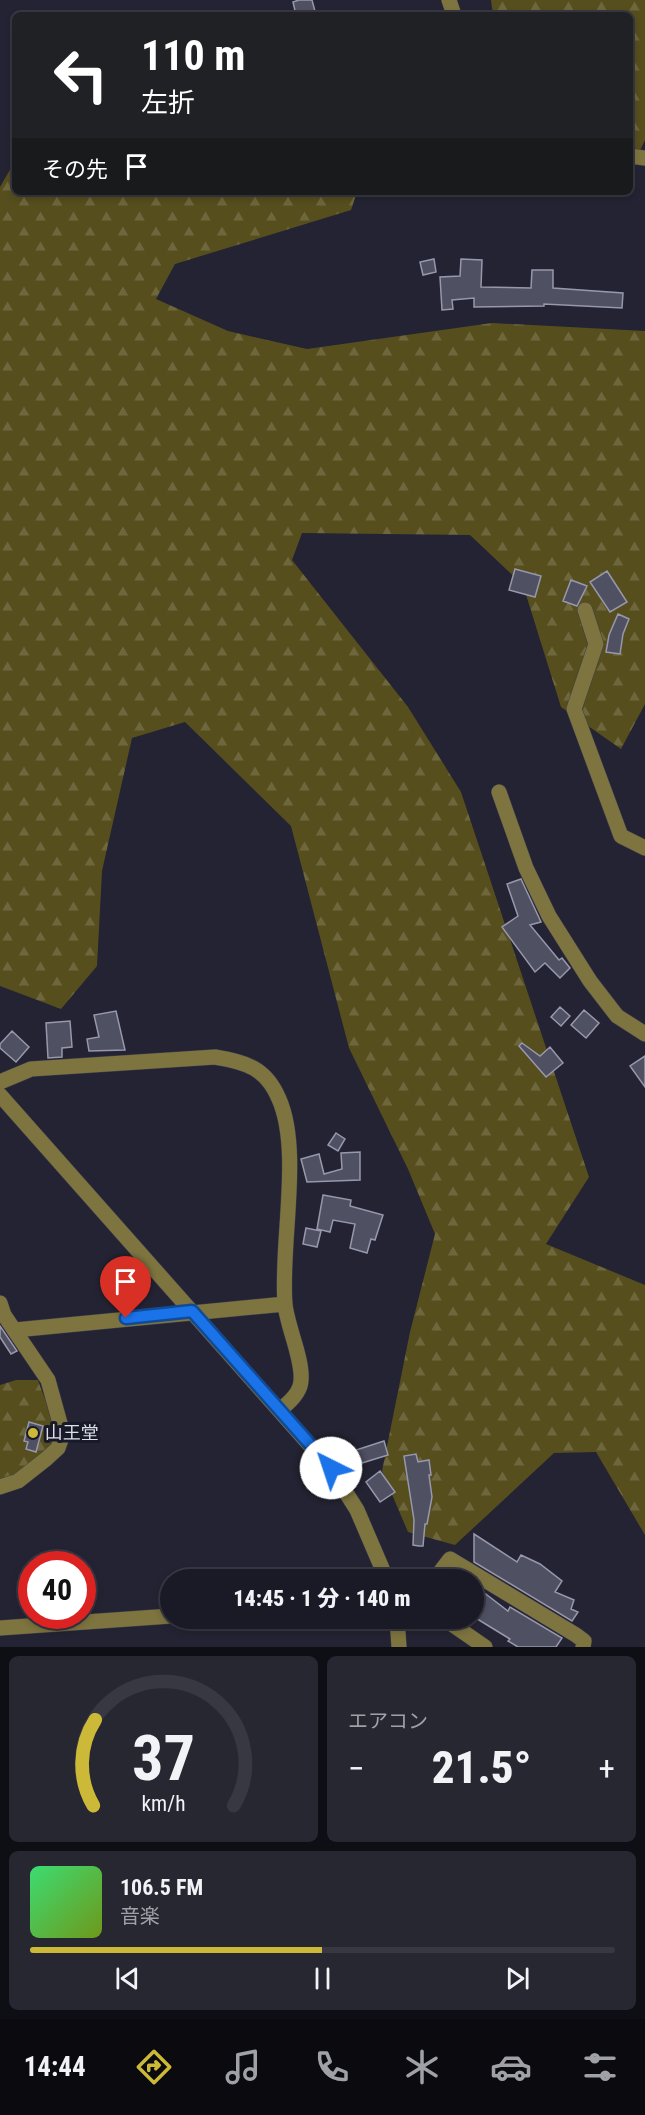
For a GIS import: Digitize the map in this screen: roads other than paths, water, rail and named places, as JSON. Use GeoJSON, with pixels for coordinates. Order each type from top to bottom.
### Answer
{"type":"FeatureCollection","features":[{"type":"Feature","properties":{"kind":"street"},"geometry":{"type":"LineString","coordinates":[[585,610],[596,644],[574,709],[621,836],[645,848]]}},
{"type":"Feature","properties":{"kind":"street"},"geometry":{"type":"LineString","coordinates":[[499,792],[526,868],[549,916],[590,981],[617,1016],[645,1034]]}},
{"type":"Feature","properties":{"kind":"street"},"geometry":{"type":"LineString","coordinates":[[0,1082],[31,1069],[215,1057],[244,1062],[260,1070],[280,1099],[289,1139],[285,1304],[302,1380],[291,1400],[281,1409]]}},
{"type":"Feature","properties":{"kind":"street"},"geometry":{"type":"LineString","coordinates":[[0,1095],[281,1409],[344,1487],[371,1538],[383,1569]]}},
{"type":"Feature","properties":{"kind":"street"},"geometry":{"type":"LineString","coordinates":[[0,1303],[4,1315],[48,1380],[63,1434],[58,1448],[46,1459],[18,1481],[0,1487]]}},
{"type":"Feature","properties":{"kind":"street"},"geometry":{"type":"LineString","coordinates":[[15,1330],[192,1311],[285,1304]]}},
{"type":"Feature","properties":{"kind":"street"},"geometry":{"type":"LineString","coordinates":[[442,1569],[450,1559],[467,1569]]}},
{"type":"Feature","properties":{"kind":"street"},"geometry":{"type":"LineString","coordinates":[[484,1580],[576,1635],[584,1641],[583,1647]]}},
{"type":"Feature","properties":{"kind":"street"},"geometry":{"type":"LineString","coordinates":[[0,1628],[160,1617]]}},
{"type":"Feature","properties":{"kind":"street"},"geometry":{"type":"LineString","coordinates":[[398,1629],[399,1647]]}},
{"type":"Feature","properties":{"kind":"street"},"geometry":{"type":"LineString","coordinates":[[459,1629],[485,1647]]}},
{"type":"Feature","properties":{"kind":"place","name":"山王堂"},"geometry":{"type":"Point","coordinates":[33,1433]}}]}
